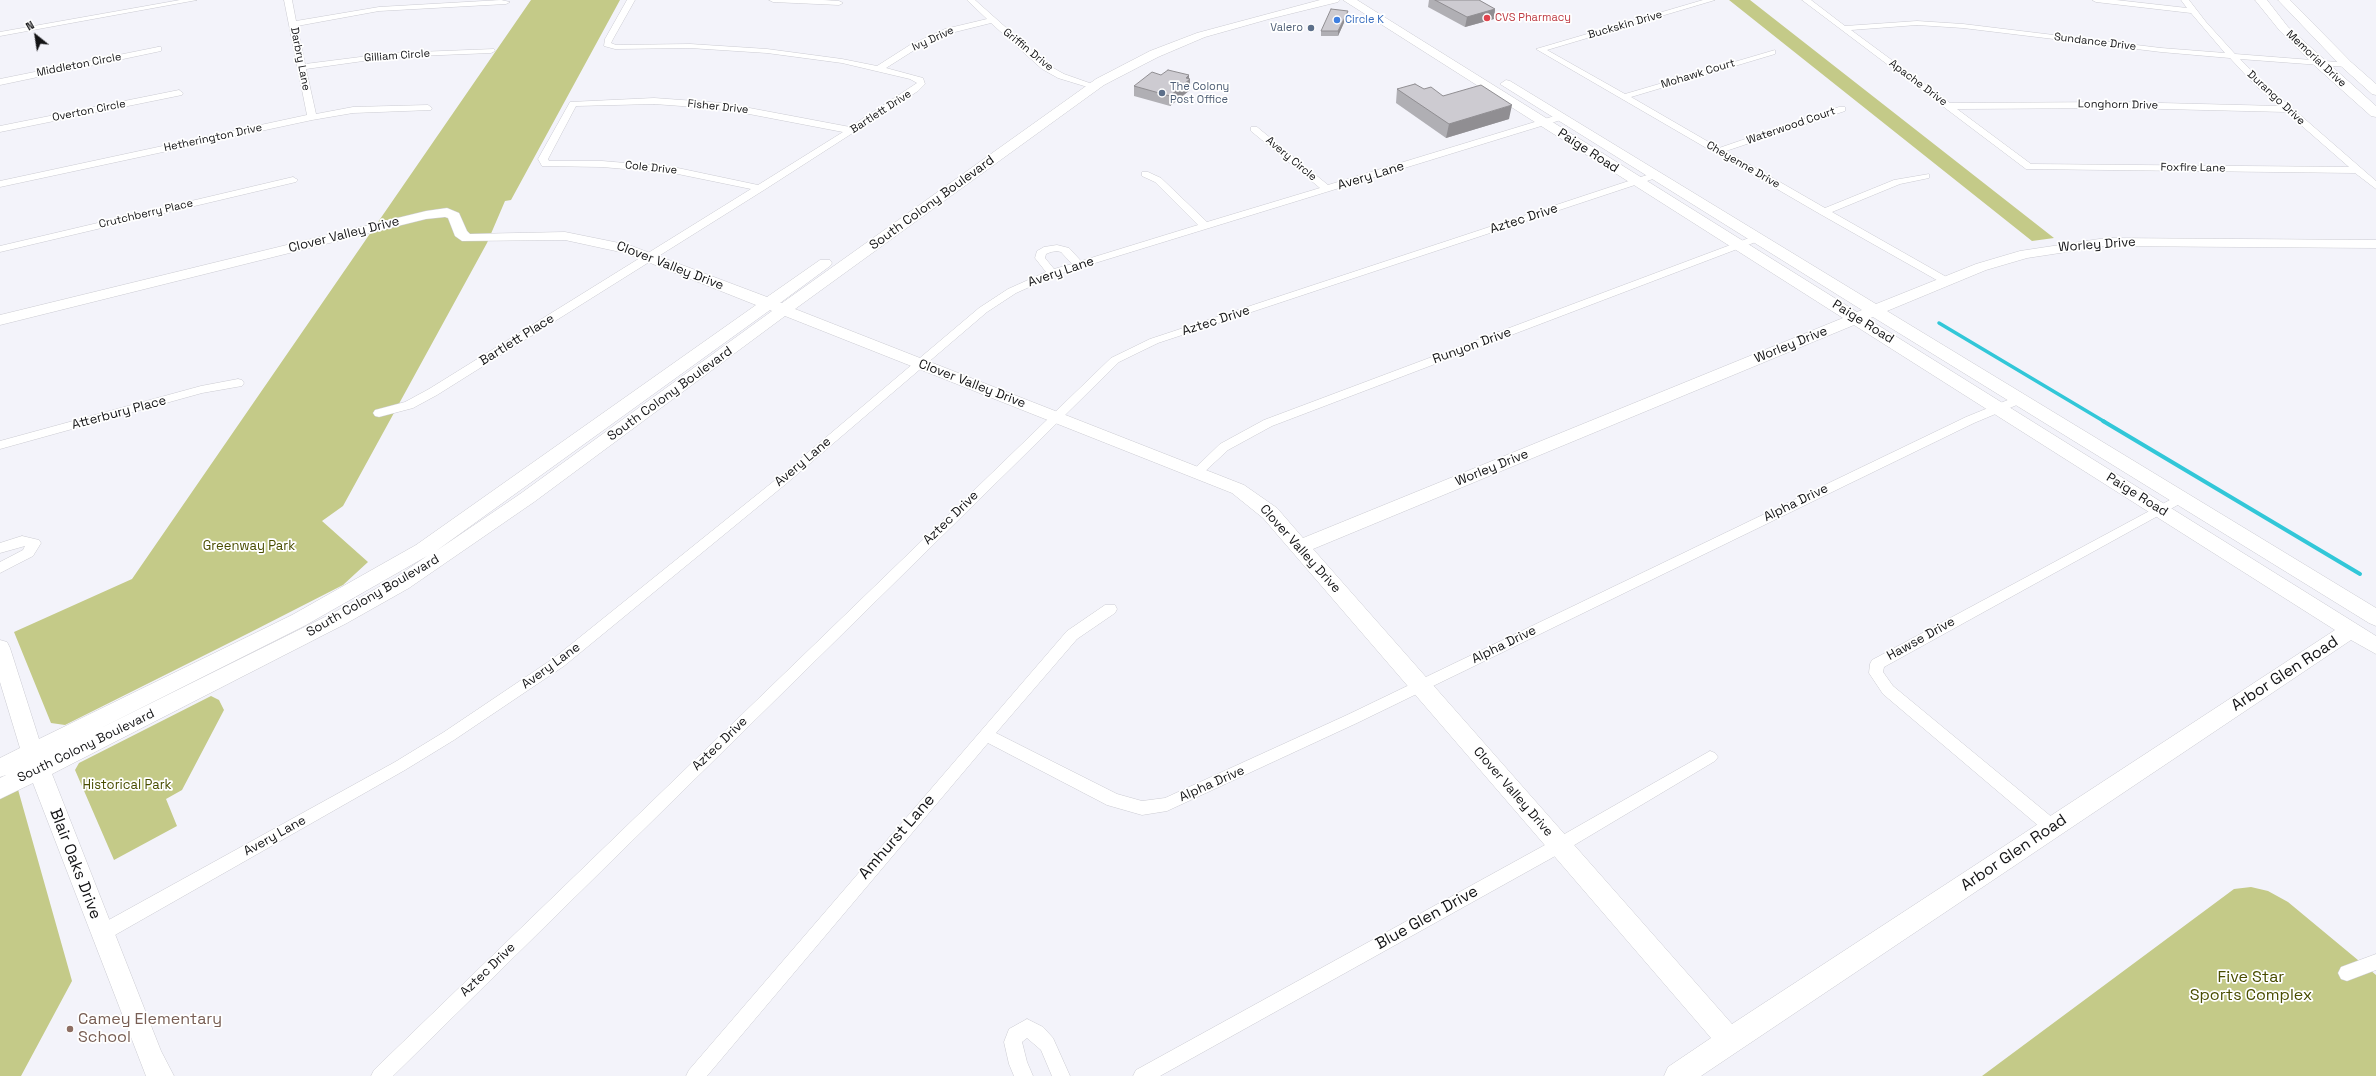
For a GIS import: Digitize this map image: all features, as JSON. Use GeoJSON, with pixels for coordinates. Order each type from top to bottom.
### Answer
{"type":"FeatureCollection","features":[{"type":"Feature","properties":{"kind":"street"},"geometry":{"type":"LineString","coordinates":[[0,34],[193,0]]}},
{"type":"Feature","properties":{"kind":"street","name":"Darbry Lane"},"geometry":{"type":"LineString","coordinates":[[288,0],[303,67],[312,117]]}},
{"type":"Feature","properties":{"kind":"street","name":"Bartlett Drive"},"geometry":{"type":"LineString","coordinates":[[631,0],[607,44],[615,47],[690,46],[747,49],[816,57],[879,69],[920,80],[920,84],[916,89],[650,257]]}},
{"type":"Feature","properties":{"kind":"street"},"geometry":{"type":"LineString","coordinates":[[773,0],[839,3]]}},
{"type":"Feature","properties":{"kind":"street","name":"Griffin Drive"},"geometry":{"type":"LineString","coordinates":[[970,0],[1045,67],[1061,76],[1088,84]]}},
{"type":"Feature","properties":{"kind":"street","name":"South Colony Boulevard"},"geometry":{"type":"LineString","coordinates":[[0,789],[35,761],[340,618],[402,583],[527,498],[776,307],[976,163],[1134,53],[1303,0]]}},
{"type":"Feature","properties":{"kind":"street","name":"South Colony Boulevard"},"geometry":{"type":"LineString","coordinates":[[1088,84],[1196,33],[1334,0]]}},
{"type":"Feature","properties":{"kind":"street","name":"Paige Road"},"geometry":{"type":"LineString","coordinates":[[1350,0],[1419,37]]}},
{"type":"Feature","properties":{"kind":"street","name":"Paige Road"},"geometry":{"type":"LineString","coordinates":[[1370,0],[1419,37],[1544,123],[2376,646]]}},
{"type":"Feature","properties":{"kind":"street","name":"Buckskin Drive"},"geometry":{"type":"LineString","coordinates":[[1540,49],[1710,0]]}},
{"type":"Feature","properties":{"kind":"street","name":"Apache Drive"},"geometry":{"type":"LineString","coordinates":[[1806,0],[2029,167]]}},
{"type":"Feature","properties":{"kind":"street"},"geometry":{"type":"LineString","coordinates":[[2096,0],[2193,11]]}},
{"type":"Feature","properties":{"kind":"street","name":"Durango Drive"},"geometry":{"type":"LineString","coordinates":[[2185,0],[2232,57],[2287,109],[2376,186]]}},
{"type":"Feature","properties":{"kind":"street","name":"Memorial Drive"},"geometry":{"type":"LineString","coordinates":[[2261,0],[2284,29],[2319,64],[2376,113]]}},
{"type":"Feature","properties":{"kind":"street","name":"Memorial Drive"},"geometry":{"type":"LineString","coordinates":[[2284,0],[2347,65],[2376,91]]}},
{"type":"Feature","properties":{"kind":"street"},"geometry":{"type":"LineString","coordinates":[[294,24],[379,9],[506,2]]}},
{"type":"Feature","properties":{"kind":"street","name":"Ivy Drive"},"geometry":{"type":"LineString","coordinates":[[879,69],[913,47],[948,31],[992,20]]}},
{"type":"Feature","properties":{"kind":"street","name":"Sundance Drive"},"geometry":{"type":"LineString","coordinates":[[1844,28],[1896,24],[1956,25],[2232,57],[2347,65]]}},
{"type":"Feature","properties":{"kind":"street"},"geometry":{"type":"LineString","coordinates":[[1419,37],[1435,40]]}},
{"type":"Feature","properties":{"kind":"street","name":"Middleton Circle"},"geometry":{"type":"LineString","coordinates":[[0,82],[158,49]]}},
{"type":"Feature","properties":{"kind":"street","name":"Cheyenne Drive"},"geometry":{"type":"LineString","coordinates":[[1540,49],[1946,281]]}},
{"type":"Feature","properties":{"kind":"street","name":"Gilliam Circle"},"geometry":{"type":"LineString","coordinates":[[303,67],[392,55],[491,51]]}},
{"type":"Feature","properties":{"kind":"street","name":"Mohawk Court"},"geometry":{"type":"LineString","coordinates":[[1623,97],[1772,52]]}},
{"type":"Feature","properties":{"kind":"street"},"geometry":{"type":"LineString","coordinates":[[1134,53],[1154,54]]}},
{"type":"Feature","properties":{"kind":"street"},"geometry":{"type":"LineString","coordinates":[[1466,59],[1478,66]]}},
{"type":"Feature","properties":{"kind":"street","name":"Paige Road"},"geometry":{"type":"LineString","coordinates":[[1497,78],[2376,618]]}},
{"type":"Feature","properties":{"kind":"street","name":"Overton Circle"},"geometry":{"type":"LineString","coordinates":[[0,129],[179,93]]}},
{"type":"Feature","properties":{"kind":"street","name":"Fisher Drive"},"geometry":{"type":"LineString","coordinates":[[543,158],[573,104],[581,103],[654,101],[723,106],[789,116],[828,127],[852,130]]}},
{"type":"Feature","properties":{"kind":"street","name":"Longhorn Drive"},"geometry":{"type":"LineString","coordinates":[[1949,106],[2122,105],[2287,109]]}},
{"type":"Feature","properties":{"kind":"street","name":"Hetherington Drive"},"geometry":{"type":"LineString","coordinates":[[0,184],[312,117],[353,110],[428,108]]}},
{"type":"Feature","properties":{"kind":"street","name":"Waterwood Court"},"geometry":{"type":"LineString","coordinates":[[1718,151],[1842,109]]}},
{"type":"Feature","properties":{"kind":"street","name":"Avery Lane"},"geometry":{"type":"LineString","coordinates":[[102,933],[400,766],[449,736],[559,662],[777,485],[996,301],[1031,281],[1052,273],[1328,190],[1561,117]]}},
{"type":"Feature","properties":{"kind":"street","name":"Avery Circle"},"geometry":{"type":"LineString","coordinates":[[1254,129],[1328,190]]}},
{"type":"Feature","properties":{"kind":"street","name":"Cole Drive"},"geometry":{"type":"LineString","coordinates":[[543,158],[545,164],[602,164],[673,170],[761,188]]}},
{"type":"Feature","properties":{"kind":"street","name":"Foxfire Lane"},"geometry":{"type":"LineString","coordinates":[[2029,167],[2357,170]]}},
{"type":"Feature","properties":{"kind":"street"},"geometry":{"type":"LineString","coordinates":[[1146,174],[1158,180],[1206,227]]}},
{"type":"Feature","properties":{"kind":"street","name":"Aztec Drive"},"geometry":{"type":"LineString","coordinates":[[380,1076],[1115,360],[1139,347],[1656,175]]}},
{"type":"Feature","properties":{"kind":"street"},"geometry":{"type":"LineString","coordinates":[[1824,212],[1897,182],[1926,176]]}},
{"type":"Feature","properties":{"kind":"street","name":"Crutchberry Place"},"geometry":{"type":"LineString","coordinates":[[0,249],[293,180]]}},
{"type":"Feature","properties":{"kind":"street","name":"Clover Valley Drive"},"geometry":{"type":"LineString","coordinates":[[0,320],[439,212],[454,216],[460,233],[467,238],[564,236],[609,244],[650,257],[1238,489],[1270,513],[1730,1041]]}},
{"type":"Feature","properties":{"kind":"street","name":"Runyon Drive"},"geometry":{"type":"LineString","coordinates":[[1197,472],[1224,447],[1268,423],[1757,238]]}},
{"type":"Feature","properties":{"kind":"street","name":"Worley Drive"},"geometry":{"type":"LineString","coordinates":[[1300,547],[1946,281],[1981,267],[2025,254],[2106,242],[2376,244]]}},
{"type":"Feature","properties":{"kind":"street"},"geometry":{"type":"LineString","coordinates":[[1052,273],[1040,258],[1041,253],[1048,249],[1057,248],[1064,250],[1078,265]]}},
{"type":"Feature","properties":{"kind":"street","name":"Bartlett Place"},"geometry":{"type":"LineString","coordinates":[[380,412],[408,405],[433,392],[650,257]]}},
{"type":"Feature","properties":{"kind":"street","name":"Atterbury Place"},"geometry":{"type":"LineString","coordinates":[[0,445],[201,390],[238,383]]}},
{"type":"Feature","properties":{"kind":"street","name":"Alpha Drive"},"geometry":{"type":"LineString","coordinates":[[986,735],[1113,800],[1142,808],[1167,804],[1206,787],[2020,399]]}},
{"type":"Feature","properties":{"kind":"street","name":"Hawse Drive"},"geometry":{"type":"LineString","coordinates":[[2053,828],[1888,690],[1876,673],[1877,664],[2181,498]]}},
{"type":"Feature","properties":{"kind":"street"},"geometry":{"type":"LineString","coordinates":[[0,548],[22,541],[34,543],[28,552],[0,568]]}},
{"type":"Feature","properties":{"kind":"street","name":"Amhurst Lane"},"geometry":{"type":"LineString","coordinates":[[695,1076],[843,901],[1072,635],[1110,609]]}},
{"type":"Feature","properties":{"kind":"street","name":"Arbor Glen Road"},"geometry":{"type":"LineString","coordinates":[[1677,1076],[2351,630]]}},
{"type":"Feature","properties":{"kind":"street","name":"Blair Oaks Drive"},"geometry":{"type":"LineString","coordinates":[[0,648],[35,761],[151,1059],[160,1076]]}},
{"type":"Feature","properties":{"kind":"street","name":"Blue Glen Drive"},"geometry":{"type":"LineString","coordinates":[[1142,1076],[1560,845],[1710,757]]}},
{"type":"Feature","properties":{"kind":"street","name":"South Colony Boulevard"},"geometry":{"type":"LineString","coordinates":[[0,768],[35,761]]}},
{"type":"Feature","properties":{"kind":"street"},"geometry":{"type":"LineString","coordinates":[[2347,973],[2376,962]]}},
{"type":"Feature","properties":{"kind":"street"},"geometry":{"type":"LineString","coordinates":[[1024,1076],[1018,1064],[1013,1042],[1015,1035],[1027,1028],[1037,1033],[1047,1044],[1061,1076]]}},
{"type":"Feature","properties":{"kind":"green space","name":"Greenway Park"},"geometry":{"type":"Polygon","coordinates":[[[531,0],[620,0],[511,200],[505,201],[487,243],[343,506],[322,521],[368,562],[343,585],[249,633],[65,725],[51,723],[14,632],[132,579],[531,0]]]}},
{"type":"Feature","properties":{"kind":"green space"},"geometry":{"type":"Polygon","coordinates":[[[1729,0],[1750,0],[2054,238],[2032,241],[1729,0]]]}},
{"type":"Feature","properties":{"kind":"green space","name":"Historical Park"},"geometry":{"type":"Polygon","coordinates":[[[211,696],[219,700],[224,710],[182,790],[166,799],[177,826],[114,860],[75,770],[79,763],[211,696]]]}},
{"type":"Feature","properties":{"kind":"green space"},"geometry":{"type":"Polygon","coordinates":[[[17,786],[72,981],[21,1076],[0,1076],[0,795],[17,786]]]}},
{"type":"Feature","properties":{"kind":"green space","name":"Five Star Sports Complex"},"geometry":{"type":"Polygon","coordinates":[[[2251,887],[2268,891],[2288,902],[2376,975],[2376,1076],[1982,1076],[2234,889],[2251,887]]]}},
{"type":"Feature","properties":{"kind":"building"},"geometry":{"type":"Polygon","coordinates":[[[1435,0],[1479,0],[1495,9],[1467,17],[1435,0]]]}},
{"type":"Feature","properties":{"kind":"building"},"geometry":{"type":"Polygon","coordinates":[[[1331,9],[1348,11],[1338,31],[1321,31],[1331,9]]]}},
{"type":"Feature","properties":{"kind":"building"},"geometry":{"type":"Polygon","coordinates":[[[1168,70],[1189,75],[1186,78],[1190,79],[1170,96],[1134,86],[1152,72],[1161,75],[1168,70]]]}},
{"type":"Feature","properties":{"kind":"building"},"geometry":{"type":"Polygon","coordinates":[[[1415,84],[1424,89],[1431,87],[1443,96],[1481,85],[1512,105],[1449,124],[1397,89],[1415,84]]]}},
{"type":"Feature","properties":{"kind":"waterway"},"geometry":{"type":"LineString","coordinates":[[1939,323],[2105,422]]}},
{"type":"Feature","properties":{"kind":"waterway"},"geometry":{"type":"LineString","coordinates":[[2103,421],[2360,574]]}},
{"type":"Feature","properties":{"kind":"place","name":"CVS Pharmacy"},"geometry":{"type":"Point","coordinates":[1487,18]}},
{"type":"Feature","properties":{"kind":"place","name":"Circle K"},"geometry":{"type":"Point","coordinates":[1337,20]}},
{"type":"Feature","properties":{"kind":"place","name":"Valero"},"geometry":{"type":"Point","coordinates":[1311,28]}},
{"type":"Feature","properties":{"kind":"place","name":"The Colony Post Office"},"geometry":{"type":"Point","coordinates":[1162,93]}},
{"type":"Feature","properties":{"kind":"place","name":"Camey Elementary School"},"geometry":{"type":"Point","coordinates":[70,1029]}}]}
